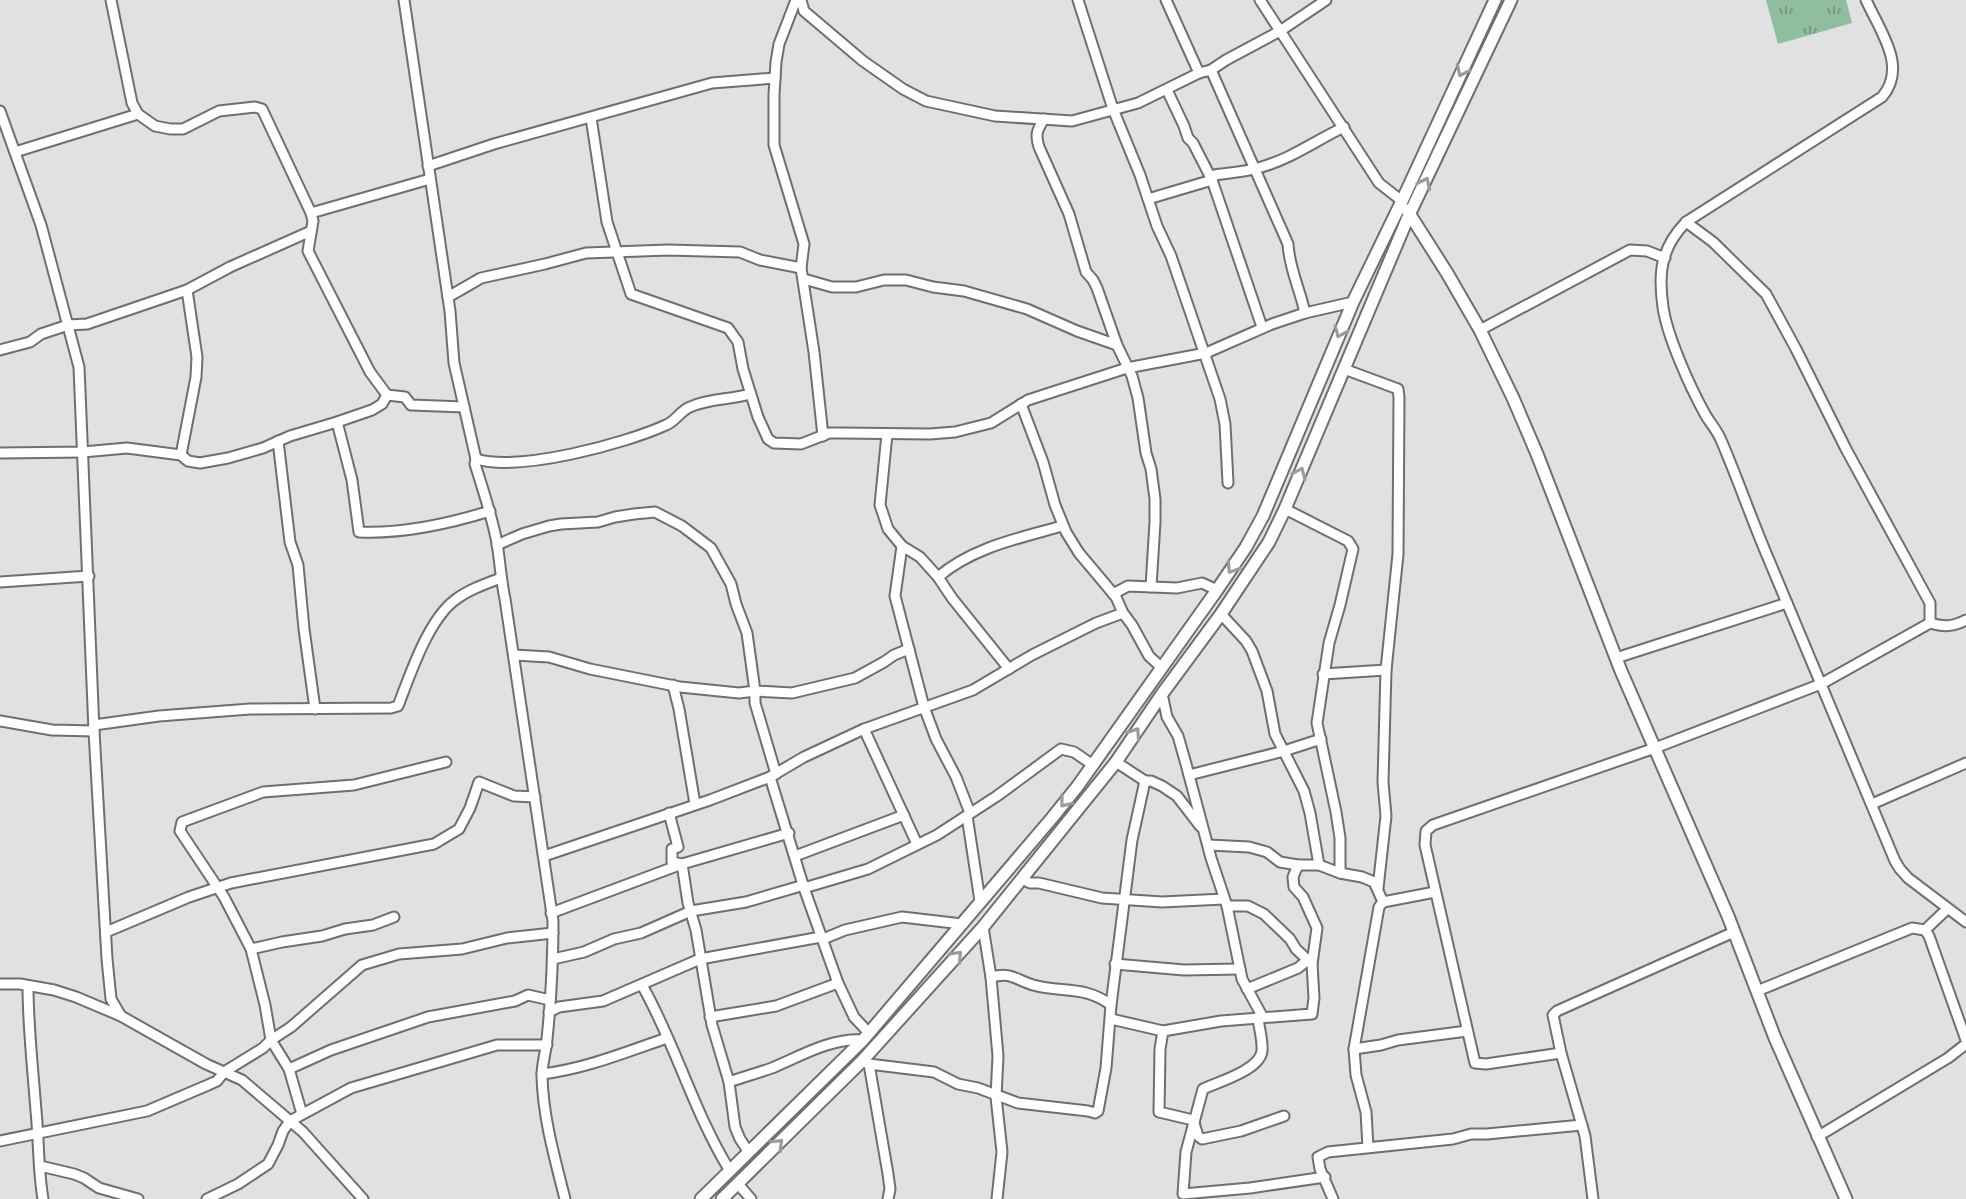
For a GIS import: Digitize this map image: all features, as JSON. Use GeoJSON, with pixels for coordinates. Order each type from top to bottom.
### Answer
{"type":"FeatureCollection","features":[{"type":"Feature","properties":{"kind":"street"},"geometry":{"type":"LineString","coordinates":[[111,0],[132,103],[138,114],[158,128],[183,129],[219,111],[262,109],[311,213],[313,221],[308,251],[370,372],[387,395],[405,397],[415,407],[464,407]]}},
{"type":"Feature","properties":{"kind":"street"},"geometry":{"type":"LineString","coordinates":[[404,0],[448,297],[454,363],[475,464],[497,545],[544,856],[553,959],[542,1074],[546,1117],[565,1199]]}},
{"type":"Feature","properties":{"kind":"street"},"geometry":{"type":"LineString","coordinates":[[798,0],[779,44],[774,145],[804,244],[801,268],[823,436]]}},
{"type":"Feature","properties":{"kind":"street"},"geometry":{"type":"LineString","coordinates":[[798,0],[804,11],[863,61],[916,96],[940,105],[995,116],[1072,121],[1138,103],[1211,70],[1280,31],[1326,0]]}},
{"type":"Feature","properties":{"kind":"street"},"geometry":{"type":"LineString","coordinates":[[1078,0],[1113,109],[1206,353],[1225,424],[1228,483]]}},
{"type":"Feature","properties":{"kind":"street"},"geometry":{"type":"LineString","coordinates":[[1166,0],[1199,73]]}},
{"type":"Feature","properties":{"kind":"street"},"geometry":{"type":"LineString","coordinates":[[1260,0],[1379,183],[1402,201],[1480,330],[1537,454],[1616,658],[1845,1199]]}},
{"type":"Feature","properties":{"kind":"street"},"geometry":{"type":"LineString","coordinates":[[701,1199],[866,1037],[1052,818],[1093,765],[1246,547],[1263,516],[1353,302],[1495,0]]}},
{"type":"Feature","properties":{"kind":"street"},"geometry":{"type":"LineString","coordinates":[[722,1199],[866,1062],[983,927],[1116,762],[1269,542],[1409,215],[1511,0]]}},
{"type":"Feature","properties":{"kind":"street"},"geometry":{"type":"LineString","coordinates":[[1866,0],[1892,57],[1893,79],[1888,90],[1882,97],[1686,222],[1673,236],[1661,272],[1663,308],[1691,387],[1719,436],[1900,869],[1966,922]]}},
{"type":"Feature","properties":{"kind":"street"},"geometry":{"type":"LineString","coordinates":[[1211,70],[1288,244],[1288,255],[1305,313]]}},
{"type":"Feature","properties":{"kind":"street"},"geometry":{"type":"LineString","coordinates":[[428,166],[494,144],[712,83],[775,78]]}},
{"type":"Feature","properties":{"kind":"street"},"geometry":{"type":"LineString","coordinates":[[1167,90],[1188,138],[1212,180],[1262,327]]}},
{"type":"Feature","properties":{"kind":"street"},"geometry":{"type":"LineString","coordinates":[[0,111],[41,225],[79,367],[106,932],[111,999],[121,1016]]}},
{"type":"Feature","properties":{"kind":"street"},"geometry":{"type":"LineString","coordinates":[[15,152],[138,114]]}},
{"type":"Feature","properties":{"kind":"street"},"geometry":{"type":"LineString","coordinates":[[591,118],[607,222],[631,294],[728,328],[738,342],[750,394],[768,439],[774,443],[801,444],[840,433],[955,432],[991,423],[1021,404],[1127,368],[1206,353],[1262,327],[1353,302]]}},
{"type":"Feature","properties":{"kind":"street"},"geometry":{"type":"LineString","coordinates":[[1044,119],[1037,129],[1039,147],[1069,214],[1086,272],[1097,288],[1138,398],[1155,499],[1151,587]]}},
{"type":"Feature","properties":{"kind":"street"},"geometry":{"type":"LineString","coordinates":[[1148,199],[1212,180],[1214,175],[1255,168],[1297,153],[1344,127]]}},
{"type":"Feature","properties":{"kind":"street"},"geometry":{"type":"LineString","coordinates":[[311,213],[430,179]]}},
{"type":"Feature","properties":{"kind":"street"},"geometry":{"type":"LineString","coordinates":[[1686,222],[1713,242],[1766,294],[1930,603],[1930,623]]}},
{"type":"Feature","properties":{"kind":"street"},"geometry":{"type":"LineString","coordinates":[[1,347],[30,342],[41,334],[68,325],[87,324],[187,290],[311,231]]}},
{"type":"Feature","properties":{"kind":"street"},"geometry":{"type":"LineString","coordinates":[[1480,330],[1630,250],[1647,251],[1665,258]]}},
{"type":"Feature","properties":{"kind":"street"},"geometry":{"type":"LineString","coordinates":[[448,297],[481,278],[586,253],[740,252],[760,260],[801,268]]}},
{"type":"Feature","properties":{"kind":"street"},"geometry":{"type":"LineString","coordinates":[[804,279],[832,287],[906,280],[964,291],[1027,309],[1117,345]]}},
{"type":"Feature","properties":{"kind":"street"},"geometry":{"type":"LineString","coordinates":[[181,455],[197,357],[187,290]]}},
{"type":"Feature","properties":{"kind":"street"},"geometry":{"type":"LineString","coordinates":[[1344,369],[1398,389],[1398,554],[1386,670],[1383,782],[1386,816],[1378,888]]}},
{"type":"Feature","properties":{"kind":"street"},"geometry":{"type":"LineString","coordinates":[[476,459],[488,463],[535,461],[587,449],[646,434],[671,423],[687,408],[700,403],[750,394]]}},
{"type":"Feature","properties":{"kind":"street"},"geometry":{"type":"LineString","coordinates":[[0,453],[127,448],[181,455],[188,461],[200,463],[263,448],[290,436],[372,410],[382,404],[387,395]]}},
{"type":"Feature","properties":{"kind":"street"},"geometry":{"type":"LineString","coordinates":[[1021,404],[1062,526],[1079,553],[1113,594],[1149,656],[1162,668]]}},
{"type":"Feature","properties":{"kind":"street"},"geometry":{"type":"LineString","coordinates":[[337,422],[352,480],[359,532],[426,527],[490,511]]}},
{"type":"Feature","properties":{"kind":"street"},"geometry":{"type":"LineString","coordinates":[[887,434],[880,505],[888,529],[902,546],[920,557],[938,577],[1009,669]]}},
{"type":"Feature","properties":{"kind":"street"},"geometry":{"type":"LineString","coordinates":[[278,441],[290,542],[298,565],[315,709]]}},
{"type":"Feature","properties":{"kind":"street"},"geometry":{"type":"LineString","coordinates":[[1285,509],[1348,541],[1353,549],[1329,643],[1317,723],[1340,838],[1340,873]]}},
{"type":"Feature","properties":{"kind":"street"},"geometry":{"type":"LineString","coordinates":[[497,545],[549,526],[598,522],[655,512],[682,526],[711,548],[731,584],[747,633],[755,703],[804,887],[838,983],[866,1037]]}},
{"type":"Feature","properties":{"kind":"street"},"geometry":{"type":"LineString","coordinates":[[938,577],[990,547],[1062,526]]}},
{"type":"Feature","properties":{"kind":"street"},"geometry":{"type":"LineString","coordinates":[[902,546],[895,596],[924,707],[936,739],[963,792],[980,901]]}},
{"type":"Feature","properties":{"kind":"street"},"geometry":{"type":"LineString","coordinates":[[0,582],[89,576]]}},
{"type":"Feature","properties":{"kind":"street"},"geometry":{"type":"LineString","coordinates":[[0,721],[52,730],[94,728],[226,710],[391,708],[398,706],[416,658],[446,607],[458,597],[501,578]]}},
{"type":"Feature","properties":{"kind":"street"},"geometry":{"type":"LineString","coordinates":[[1113,594],[1128,586],[1177,588],[1202,583],[1217,590]]}},
{"type":"Feature","properties":{"kind":"street"},"geometry":{"type":"LineString","coordinates":[[1616,658],[1787,603]]}},
{"type":"Feature","properties":{"kind":"street"},"geometry":{"type":"LineString","coordinates":[[544,856],[773,776],[804,757],[864,729],[973,690],[1032,655],[1123,613]]}},
{"type":"Feature","properties":{"kind":"street"},"geometry":{"type":"LineString","coordinates":[[1221,614],[1252,651],[1267,691],[1275,734],[1304,791],[1319,865]]}},
{"type":"Feature","properties":{"kind":"street"},"geometry":{"type":"LineString","coordinates":[[1561,1053],[1475,1063],[1425,845],[1426,831],[1433,825],[1655,748],[1821,684],[1930,623],[1953,626],[1966,620]]}},
{"type":"Feature","properties":{"kind":"street"},"geometry":{"type":"LineString","coordinates":[[514,655],[549,657],[590,669],[730,693],[792,693],[855,678],[909,649]]}},
{"type":"Feature","properties":{"kind":"street"},"geometry":{"type":"LineString","coordinates":[[1323,674],[1386,670]]}},
{"type":"Feature","properties":{"kind":"street"},"geometry":{"type":"LineString","coordinates":[[673,685],[695,804]]}},
{"type":"Feature","properties":{"kind":"street"},"geometry":{"type":"LineString","coordinates":[[1162,694],[1167,717],[1178,736],[1226,902],[1240,969],[1261,1014],[1258,1018],[1260,1058],[1249,1069],[1203,1089],[1186,1152],[1183,1194],[1325,1177]]}},
{"type":"Feature","properties":{"kind":"street"},"geometry":{"type":"LineString","coordinates":[[864,729],[917,844]]}},
{"type":"Feature","properties":{"kind":"street"},"geometry":{"type":"LineString","coordinates":[[1189,775],[1321,739]]}},
{"type":"Feature","properties":{"kind":"street"},"geometry":{"type":"LineString","coordinates":[[553,959],[641,933],[691,911],[746,902],[868,869],[937,835],[1061,749],[1074,752],[1093,765]]}},
{"type":"Feature","properties":{"kind":"street"},"geometry":{"type":"LineString","coordinates":[[302,1114],[289,1069],[271,1040],[251,949],[224,897],[180,831],[182,822],[263,792],[354,785],[446,762]]}},
{"type":"Feature","properties":{"kind":"street"},"geometry":{"type":"LineString","coordinates":[[1116,762],[1145,781],[1162,786],[1177,796],[1204,832]]}},
{"type":"Feature","properties":{"kind":"street"},"geometry":{"type":"LineString","coordinates":[[1872,804],[1966,763]]}},
{"type":"Feature","properties":{"kind":"street"},"geometry":{"type":"LineString","coordinates":[[866,1062],[934,1072],[958,1084],[1018,1103],[1098,1111],[1106,1068],[1115,964],[1132,840],[1145,781]]}},
{"type":"Feature","properties":{"kind":"street"},"geometry":{"type":"LineString","coordinates":[[106,932],[216,887],[434,844],[459,829],[479,782],[514,796],[535,797]]}},
{"type":"Feature","properties":{"kind":"street"},"geometry":{"type":"LineString","coordinates":[[669,813],[678,847],[672,849],[672,862],[682,864]]}},
{"type":"Feature","properties":{"kind":"street"},"geometry":{"type":"LineString","coordinates":[[795,856],[904,815]]}},
{"type":"Feature","properties":{"kind":"street"},"geometry":{"type":"LineString","coordinates":[[551,913],[682,864],[789,833]]}},
{"type":"Feature","properties":{"kind":"street"},"geometry":{"type":"LineString","coordinates":[[1209,845],[1249,847],[1267,852],[1280,862],[1319,865],[1374,882],[1383,902]]}},
{"type":"Feature","properties":{"kind":"street"},"geometry":{"type":"LineString","coordinates":[[682,864],[710,1017],[729,1082],[735,1127],[748,1151]]}},
{"type":"Feature","properties":{"kind":"street"},"geometry":{"type":"LineString","coordinates":[[1111,1019],[1163,1031],[1221,1021],[1312,1014],[1314,986],[1310,962],[1317,928],[1303,897],[1294,887],[1293,877],[1298,865]]}},
{"type":"Feature","properties":{"kind":"street"},"geometry":{"type":"LineString","coordinates":[[1022,879],[1102,898],[1226,902],[1248,906],[1264,914],[1310,962]]}},
{"type":"Feature","properties":{"kind":"street"},"geometry":{"type":"LineString","coordinates":[[1368,1147],[1366,1112],[1356,1075],[1354,1049],[1379,907],[1383,902],[1435,892]]}},
{"type":"Feature","properties":{"kind":"street"},"geometry":{"type":"LineString","coordinates":[[1925,930],[1947,909]]}},
{"type":"Feature","properties":{"kind":"street"},"geometry":{"type":"LineString","coordinates":[[251,949],[373,925],[394,917]]}},
{"type":"Feature","properties":{"kind":"street"},"geometry":{"type":"LineString","coordinates":[[549,1012],[559,1007],[603,1001],[700,959],[822,938],[902,917],[962,924]]}},
{"type":"Feature","properties":{"kind":"street"},"geometry":{"type":"LineString","coordinates":[[983,927],[998,1056],[996,1097],[1002,1141],[997,1199]]}},
{"type":"Feature","properties":{"kind":"street"},"geometry":{"type":"LineString","coordinates":[[1757,991],[1912,928],[1925,930],[1929,936],[1966,1042],[1948,1058],[1817,1137]]}},
{"type":"Feature","properties":{"kind":"street"},"geometry":{"type":"LineString","coordinates":[[1593,1199],[1585,1136],[1553,1015],[1734,932]]}},
{"type":"Feature","properties":{"kind":"street"},"geometry":{"type":"LineString","coordinates":[[0,1141],[147,1111],[217,1081],[224,1072],[291,1027],[362,965],[399,954],[462,949],[507,938],[553,933]]}},
{"type":"Feature","properties":{"kind":"street"},"geometry":{"type":"LineString","coordinates":[[1247,989],[1310,962]]}},
{"type":"Feature","properties":{"kind":"street"},"geometry":{"type":"LineString","coordinates":[[1115,964],[1184,970],[1240,969]]}},
{"type":"Feature","properties":{"kind":"street"},"geometry":{"type":"LineString","coordinates":[[991,977],[1004,974],[1035,985],[1082,992],[1099,996],[1111,1005]]}},
{"type":"Feature","properties":{"kind":"street"},"geometry":{"type":"LineString","coordinates":[[710,1017],[776,1006],[838,983]]}},
{"type":"Feature","properties":{"kind":"street"},"geometry":{"type":"LineString","coordinates":[[0,984],[20,984],[76,997],[121,1016],[193,1057],[242,1080],[312,1142],[363,1199]]}},
{"type":"Feature","properties":{"kind":"street"},"geometry":{"type":"LineString","coordinates":[[642,985],[655,1008],[704,1125],[730,1171]]}},
{"type":"Feature","properties":{"kind":"street"},"geometry":{"type":"LineString","coordinates":[[28,986],[43,1199]]}},
{"type":"Feature","properties":{"kind":"street"},"geometry":{"type":"LineString","coordinates":[[289,1069],[331,1050],[428,1017],[515,1001],[528,995],[550,1000]]}},
{"type":"Feature","properties":{"kind":"street"},"geometry":{"type":"LineString","coordinates":[[1163,1031],[1159,1112],[1193,1120]]}},
{"type":"Feature","properties":{"kind":"street"},"geometry":{"type":"LineString","coordinates":[[1354,1049],[1467,1031]]}},
{"type":"Feature","properties":{"kind":"street"},"geometry":{"type":"LineString","coordinates":[[729,1082],[830,1044],[866,1037]]}},
{"type":"Feature","properties":{"kind":"street"},"geometry":{"type":"LineString","coordinates":[[542,1074],[603,1061],[667,1038]]}},
{"type":"Feature","properties":{"kind":"street"},"geometry":{"type":"LineString","coordinates":[[207,1199],[238,1184],[268,1164],[290,1121],[351,1088],[483,1048],[547,1045]]}},
{"type":"Feature","properties":{"kind":"street"},"geometry":{"type":"LineString","coordinates":[[866,1062],[888,1174],[888,1199]]}},
{"type":"Feature","properties":{"kind":"street"},"geometry":{"type":"LineString","coordinates":[[1193,1120],[1202,1139],[1241,1131],[1284,1116]]}},
{"type":"Feature","properties":{"kind":"street"},"geometry":{"type":"LineString","coordinates":[[1333,1199],[1318,1157],[1328,1152],[1453,1139],[1471,1134],[1582,1125]]}},
{"type":"Feature","properties":{"kind":"street"},"geometry":{"type":"LineString","coordinates":[[40,1166],[74,1174],[99,1188],[138,1199]]}},
{"type":"Feature","properties":{"kind":"street"},"geometry":{"type":"LineString","coordinates":[[738,1184],[751,1199]]}},
{"type":"Feature","properties":{"kind":"green space"},"geometry":{"type":"Polygon","coordinates":[[[1766,0],[1846,0],[1852,23],[1778,44],[1766,0]]]}}]}
